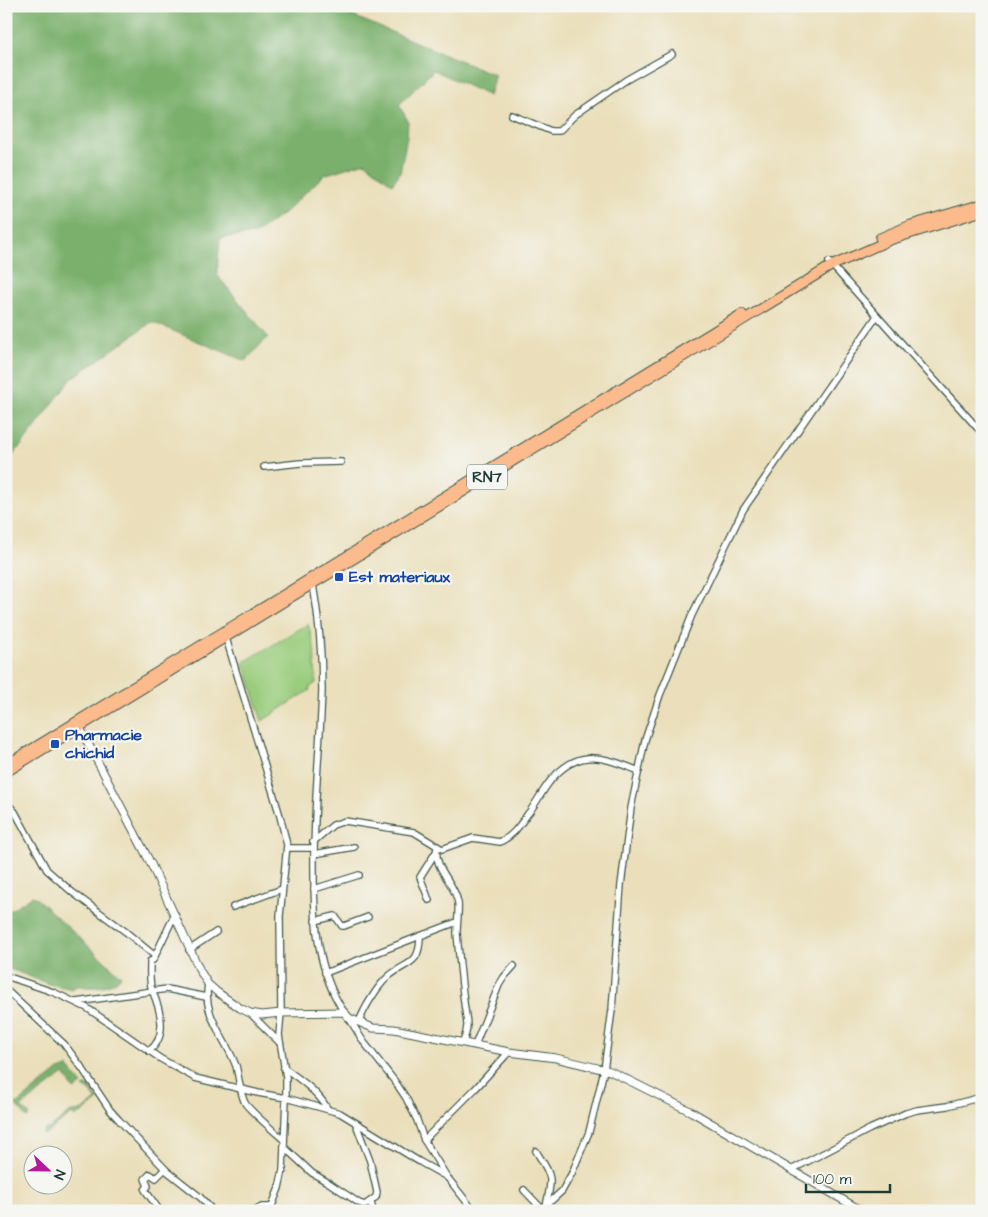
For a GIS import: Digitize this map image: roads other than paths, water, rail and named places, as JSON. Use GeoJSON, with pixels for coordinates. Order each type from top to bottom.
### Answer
{"type":"FeatureCollection","features":[{"type":"Feature","properties":{"kind":"highway","name":"RN7"},"geometry":{"type":"LineString","coordinates":[[6,772],[78,725],[830,264],[911,225],[982,204]]}},
{"type":"Feature","properties":{"kind":"highway","name":"RN7"},"geometry":{"type":"LineString","coordinates":[[6,765],[226,638],[830,264],[890,240],[982,211]]}},
{"type":"Feature","properties":{"kind":"street"},"geometry":{"type":"LineString","coordinates":[[512,115],[551,130],[559,130],[575,115],[626,80],[672,54]]}},
{"type":"Feature","properties":{"kind":"street"},"geometry":{"type":"LineString","coordinates":[[830,264],[982,434]]}},
{"type":"Feature","properties":{"kind":"street"},"geometry":{"type":"LineString","coordinates":[[542,1208],[562,1191],[578,1162],[589,1132],[604,1070],[612,1010],[621,885],[631,808],[648,729],[672,662],[692,615],[737,522],[750,500],[877,316]]}},
{"type":"Feature","properties":{"kind":"street"},"geometry":{"type":"LineString","coordinates":[[264,467],[300,462],[341,462]]}},
{"type":"Feature","properties":{"kind":"street"},"geometry":{"type":"LineString","coordinates":[[314,584],[319,628],[322,690],[313,848],[314,889],[317,937],[325,973],[337,1002],[347,1015],[362,1042],[406,1098],[424,1140],[447,1177],[474,1211]]}},
{"type":"Feature","properties":{"kind":"street"},"geometry":{"type":"LineString","coordinates":[[226,638],[280,816],[287,848],[280,916],[281,1013],[279,1035],[286,1098],[284,1147],[280,1188],[271,1209],[262,1207],[252,1211]]}},
{"type":"Feature","properties":{"kind":"street"},"geometry":{"type":"LineString","coordinates":[[78,725],[151,864],[175,914],[189,950],[208,984],[240,1008],[262,1016],[281,1013],[347,1015],[373,1028],[394,1029],[475,1046],[556,1058],[604,1070],[619,1075],[692,1112],[862,1211]]}},
{"type":"Feature","properties":{"kind":"street"},"geometry":{"type":"LineString","coordinates":[[313,848],[333,825],[345,821],[414,832],[437,849],[447,848],[473,838],[500,842],[516,830],[551,780],[573,761],[580,758],[608,760],[639,771]]}},
{"type":"Feature","properties":{"kind":"street"},"geometry":{"type":"LineString","coordinates":[[6,802],[15,812],[47,870],[72,892],[155,956]]}},
{"type":"Feature","properties":{"kind":"street"},"geometry":{"type":"LineString","coordinates":[[287,848],[354,847]]}},
{"type":"Feature","properties":{"kind":"street"},"geometry":{"type":"LineString","coordinates":[[429,900],[420,877],[437,849]]}},
{"type":"Feature","properties":{"kind":"street"},"geometry":{"type":"LineString","coordinates":[[437,849],[438,864],[456,896],[458,906],[457,922],[464,1004],[467,1016],[467,1031],[463,1043]]}},
{"type":"Feature","properties":{"kind":"street"},"geometry":{"type":"LineString","coordinates":[[314,889],[359,874]]}},
{"type":"Feature","properties":{"kind":"street"},"geometry":{"type":"LineString","coordinates":[[232,906],[282,889]]}},
{"type":"Feature","properties":{"kind":"street"},"geometry":{"type":"LineString","coordinates":[[149,1051],[157,1045],[161,1029],[157,1000],[152,990],[150,963],[175,914]]}},
{"type":"Feature","properties":{"kind":"street"},"geometry":{"type":"LineString","coordinates":[[315,921],[335,916],[344,926],[368,917]]}},
{"type":"Feature","properties":{"kind":"street"},"geometry":{"type":"LineString","coordinates":[[325,973],[457,922]]}},
{"type":"Feature","properties":{"kind":"street"},"geometry":{"type":"LineString","coordinates":[[189,950],[216,932]]}},
{"type":"Feature","properties":{"kind":"street"},"geometry":{"type":"LineString","coordinates":[[359,1022],[370,1001],[389,976],[410,964],[417,956],[420,936]]}},
{"type":"Feature","properties":{"kind":"street"},"geometry":{"type":"LineString","coordinates":[[475,1046],[499,985],[514,966]]}},
{"type":"Feature","properties":{"kind":"street"},"geometry":{"type":"LineString","coordinates":[[6,976],[76,1002],[176,1069],[195,1078],[241,1088],[258,1094],[286,1098],[327,1108],[347,1116],[356,1124],[447,1177]]}},
{"type":"Feature","properties":{"kind":"street"},"geometry":{"type":"LineString","coordinates":[[208,984],[206,997],[214,1022],[233,1058],[244,1101],[284,1140]]}},
{"type":"Feature","properties":{"kind":"street"},"geometry":{"type":"LineString","coordinates":[[76,1002],[167,988],[206,997]]}},
{"type":"Feature","properties":{"kind":"street"},"geometry":{"type":"LineString","coordinates":[[6,990],[64,1044],[110,1110],[165,1168],[200,1197],[213,1211]]}},
{"type":"Feature","properties":{"kind":"street"},"geometry":{"type":"LineString","coordinates":[[250,1013],[280,1043]]}},
{"type":"Feature","properties":{"kind":"street"},"geometry":{"type":"LineString","coordinates":[[424,1140],[509,1052]]}},
{"type":"Feature","properties":{"kind":"street"},"geometry":{"type":"LineString","coordinates":[[284,1068],[308,1086],[327,1108]]}},
{"type":"Feature","properties":{"kind":"street"},"geometry":{"type":"LineString","coordinates":[[791,1170],[870,1129],[906,1113],[982,1097]]}},
{"type":"Feature","properties":{"kind":"street"},"geometry":{"type":"LineString","coordinates":[[284,1147],[312,1173],[365,1205],[371,1202],[376,1194],[375,1178],[356,1124]]}},
{"type":"Feature","properties":{"kind":"street"},"geometry":{"type":"LineString","coordinates":[[536,1152],[550,1174],[551,1179],[542,1208]]}},
{"type":"Feature","properties":{"kind":"street"},"geometry":{"type":"LineString","coordinates":[[160,1211],[145,1190],[148,1186],[145,1179],[150,1174],[156,1178],[165,1168]]}},
{"type":"Feature","properties":{"kind":"street"},"geometry":{"type":"LineString","coordinates":[[524,1190],[542,1208]]}},
{"type":"Feature","properties":{"kind":"street"},"geometry":{"type":"LineString","coordinates":[[371,1202],[373,1211]]}},
{"type":"Feature","properties":{"kind":"place","name":"Est materiaux"},"geometry":{"type":"Point","coordinates":[339,577]}},
{"type":"Feature","properties":{"kind":"place","name":"Pharmacie chichid"},"geometry":{"type":"Point","coordinates":[55,744]}}]}
